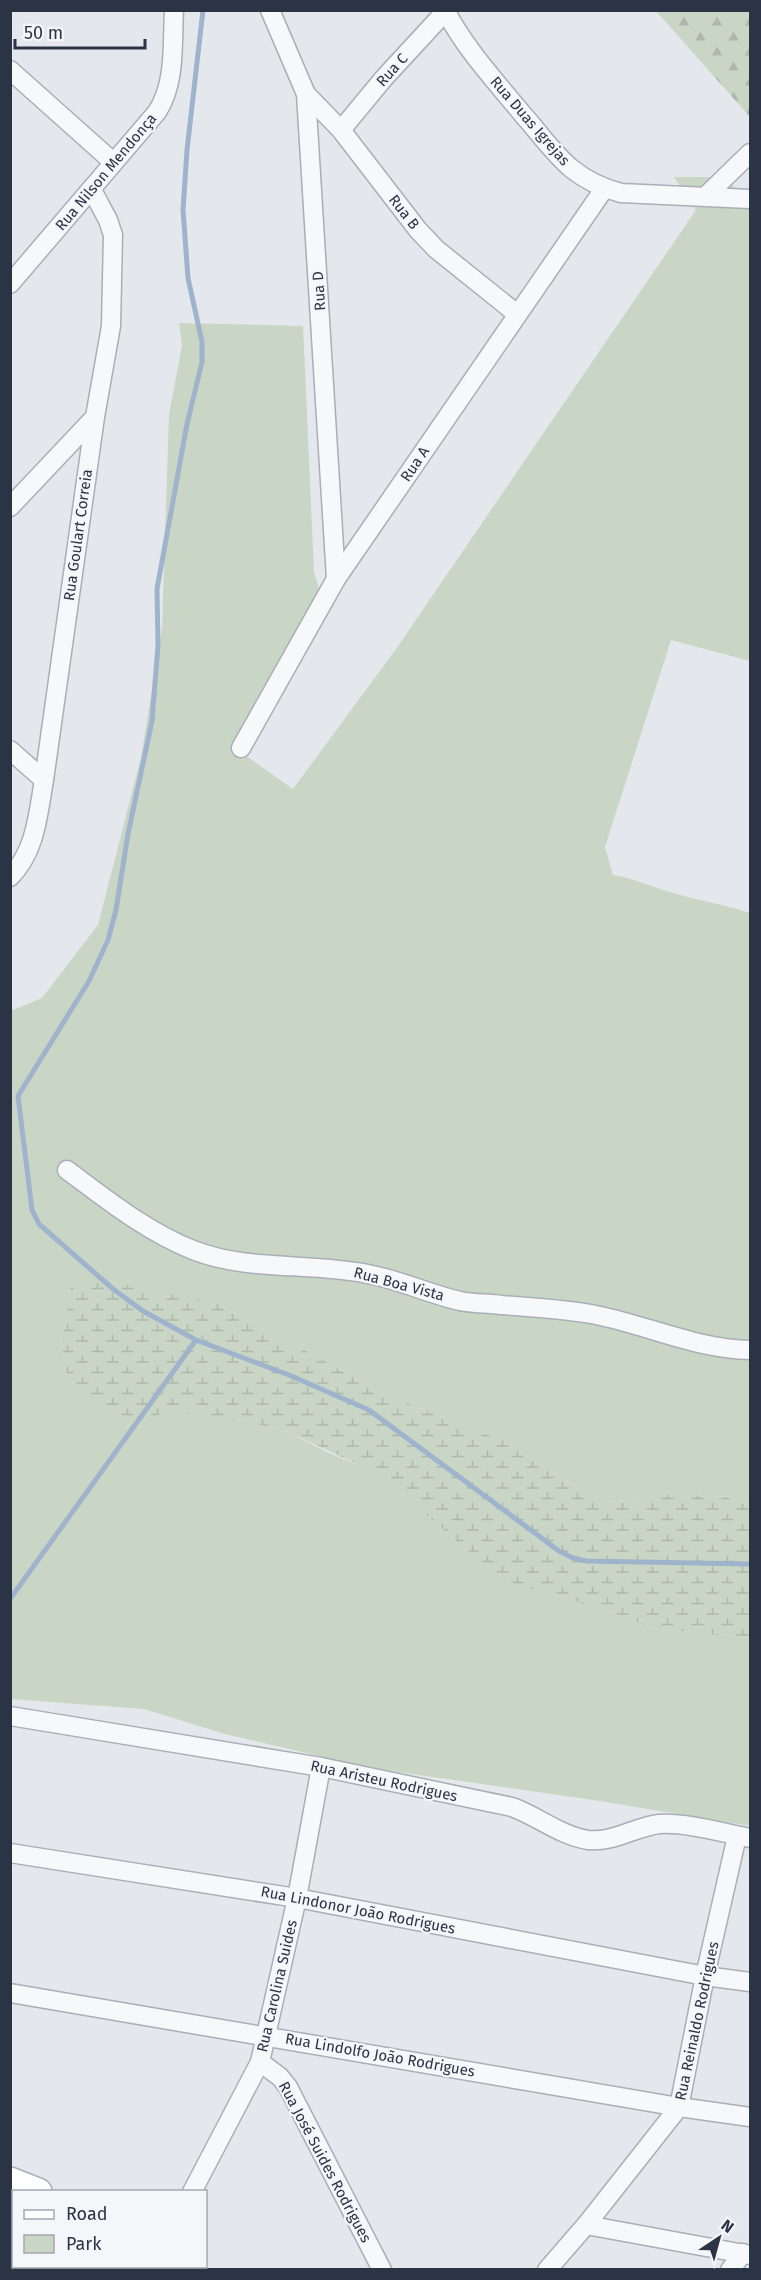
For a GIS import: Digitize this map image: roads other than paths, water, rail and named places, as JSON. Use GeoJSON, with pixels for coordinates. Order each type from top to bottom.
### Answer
{"type":"FeatureCollection","features":[{"type":"Feature","properties":{"kind":"street","name":"Rua Nilson Mendonça"},"geometry":{"type":"LineString","coordinates":[[10,284],[92,190],[166,98],[171,81],[174,10]]}},
{"type":"Feature","properties":{"kind":"street","name":"Rua D"},"geometry":{"type":"LineString","coordinates":[[270,10],[306,94],[336,579]]}},
{"type":"Feature","properties":{"kind":"street","name":"Rua C"},"geometry":{"type":"LineString","coordinates":[[341,130],[384,78],[445,11]]}},
{"type":"Feature","properties":{"kind":"street","name":"Rua Duas Igrejas"},"geometry":{"type":"LineString","coordinates":[[445,11],[472,54],[555,152],[571,168],[604,189],[644,195],[707,195],[750,199]]}},
{"type":"Feature","properties":{"kind":"street"},"geometry":{"type":"LineString","coordinates":[[10,70],[113,162]]}},
{"type":"Feature","properties":{"kind":"street","name":"Rua B"},"geometry":{"type":"LineString","coordinates":[[306,94],[341,130],[418,230],[436,249],[518,314]]}},
{"type":"Feature","properties":{"kind":"street"},"geometry":{"type":"LineString","coordinates":[[707,195],[750,153]]}},
{"type":"Feature","properties":{"kind":"street","name":"Rua A"},"geometry":{"type":"LineString","coordinates":[[241,748],[336,579],[604,189]]}},
{"type":"Feature","properties":{"kind":"street","name":"Rua Goulart Correia"},"geometry":{"type":"LineString","coordinates":[[10,877],[22,865],[34,838],[95,417],[111,326],[113,244],[108,220],[92,190]]}},
{"type":"Feature","properties":{"kind":"street"},"geometry":{"type":"LineString","coordinates":[[10,507],[95,417]]}},
{"type":"Feature","properties":{"kind":"street"},"geometry":{"type":"LineString","coordinates":[[10,750],[44,780]]}},
{"type":"Feature","properties":{"kind":"street","name":"Rua Boa Vista"},"geometry":{"type":"LineString","coordinates":[[67,1170],[107,1200],[153,1229],[192,1250],[223,1260],[368,1274],[461,1301],[591,1314],[704,1345],[728,1350],[750,1350]]}},
{"type":"Feature","properties":{"kind":"street","name":"Rua Aristeu Rodrigues"},"geometry":{"type":"LineString","coordinates":[[10,1716],[321,1767],[512,1807],[571,1836],[587,1840],[602,1841],[646,1827],[670,1824],[744,1837]]}},
{"type":"Feature","properties":{"kind":"street","name":"Rua Carolina Suides"},"geometry":{"type":"LineString","coordinates":[[193,2190],[260,2062],[297,1898],[321,1767]]}},
{"type":"Feature","properties":{"kind":"street","name":"Rua Reinaldo Rodrigues"},"geometry":{"type":"LineString","coordinates":[[548,2270],[679,2107],[705,1976],[744,1837]]}},
{"type":"Feature","properties":{"kind":"street","name":"Rua Lindonor João Rodrigues"},"geometry":{"type":"LineString","coordinates":[[10,1853],[297,1898],[705,1976],[750,1982]]}},
{"type":"Feature","properties":{"kind":"street","name":"Rua Lindolfo João Rodrigues"},"geometry":{"type":"LineString","coordinates":[[10,1994],[750,2117]]}},
{"type":"Feature","properties":{"kind":"street","name":"Rua José Suides Rodrigues"},"geometry":{"type":"LineString","coordinates":[[260,2062],[288,2087],[382,2270]]}},
{"type":"Feature","properties":{"kind":"street"},"geometry":{"type":"LineString","coordinates":[[10,2181],[33,2190]]}},
{"type":"Feature","properties":{"kind":"street"},"geometry":{"type":"LineString","coordinates":[[586,2225],[747,2254]]}},
{"type":"Feature","properties":{"kind":"street"},"geometry":{"type":"LineString","coordinates":[[730,2270],[747,2254]]}},
{"type":"Feature","properties":{"kind":"waterway"},"geometry":{"type":"LineString","coordinates":[[203,10],[187,150],[183,210],[188,278],[202,342],[202,362],[187,424],[157,589],[158,645],[152,721],[128,834],[116,910],[108,940],[89,981],[18,1096],[32,1210],[39,1224],[113,1289],[143,1311],[196,1340],[289,1375],[369,1410],[559,1551],[573,1558],[586,1561],[750,1564]]}},
{"type":"Feature","properties":{"kind":"waterway"},"geometry":{"type":"LineString","coordinates":[[10,1599],[196,1340]]}}]}
